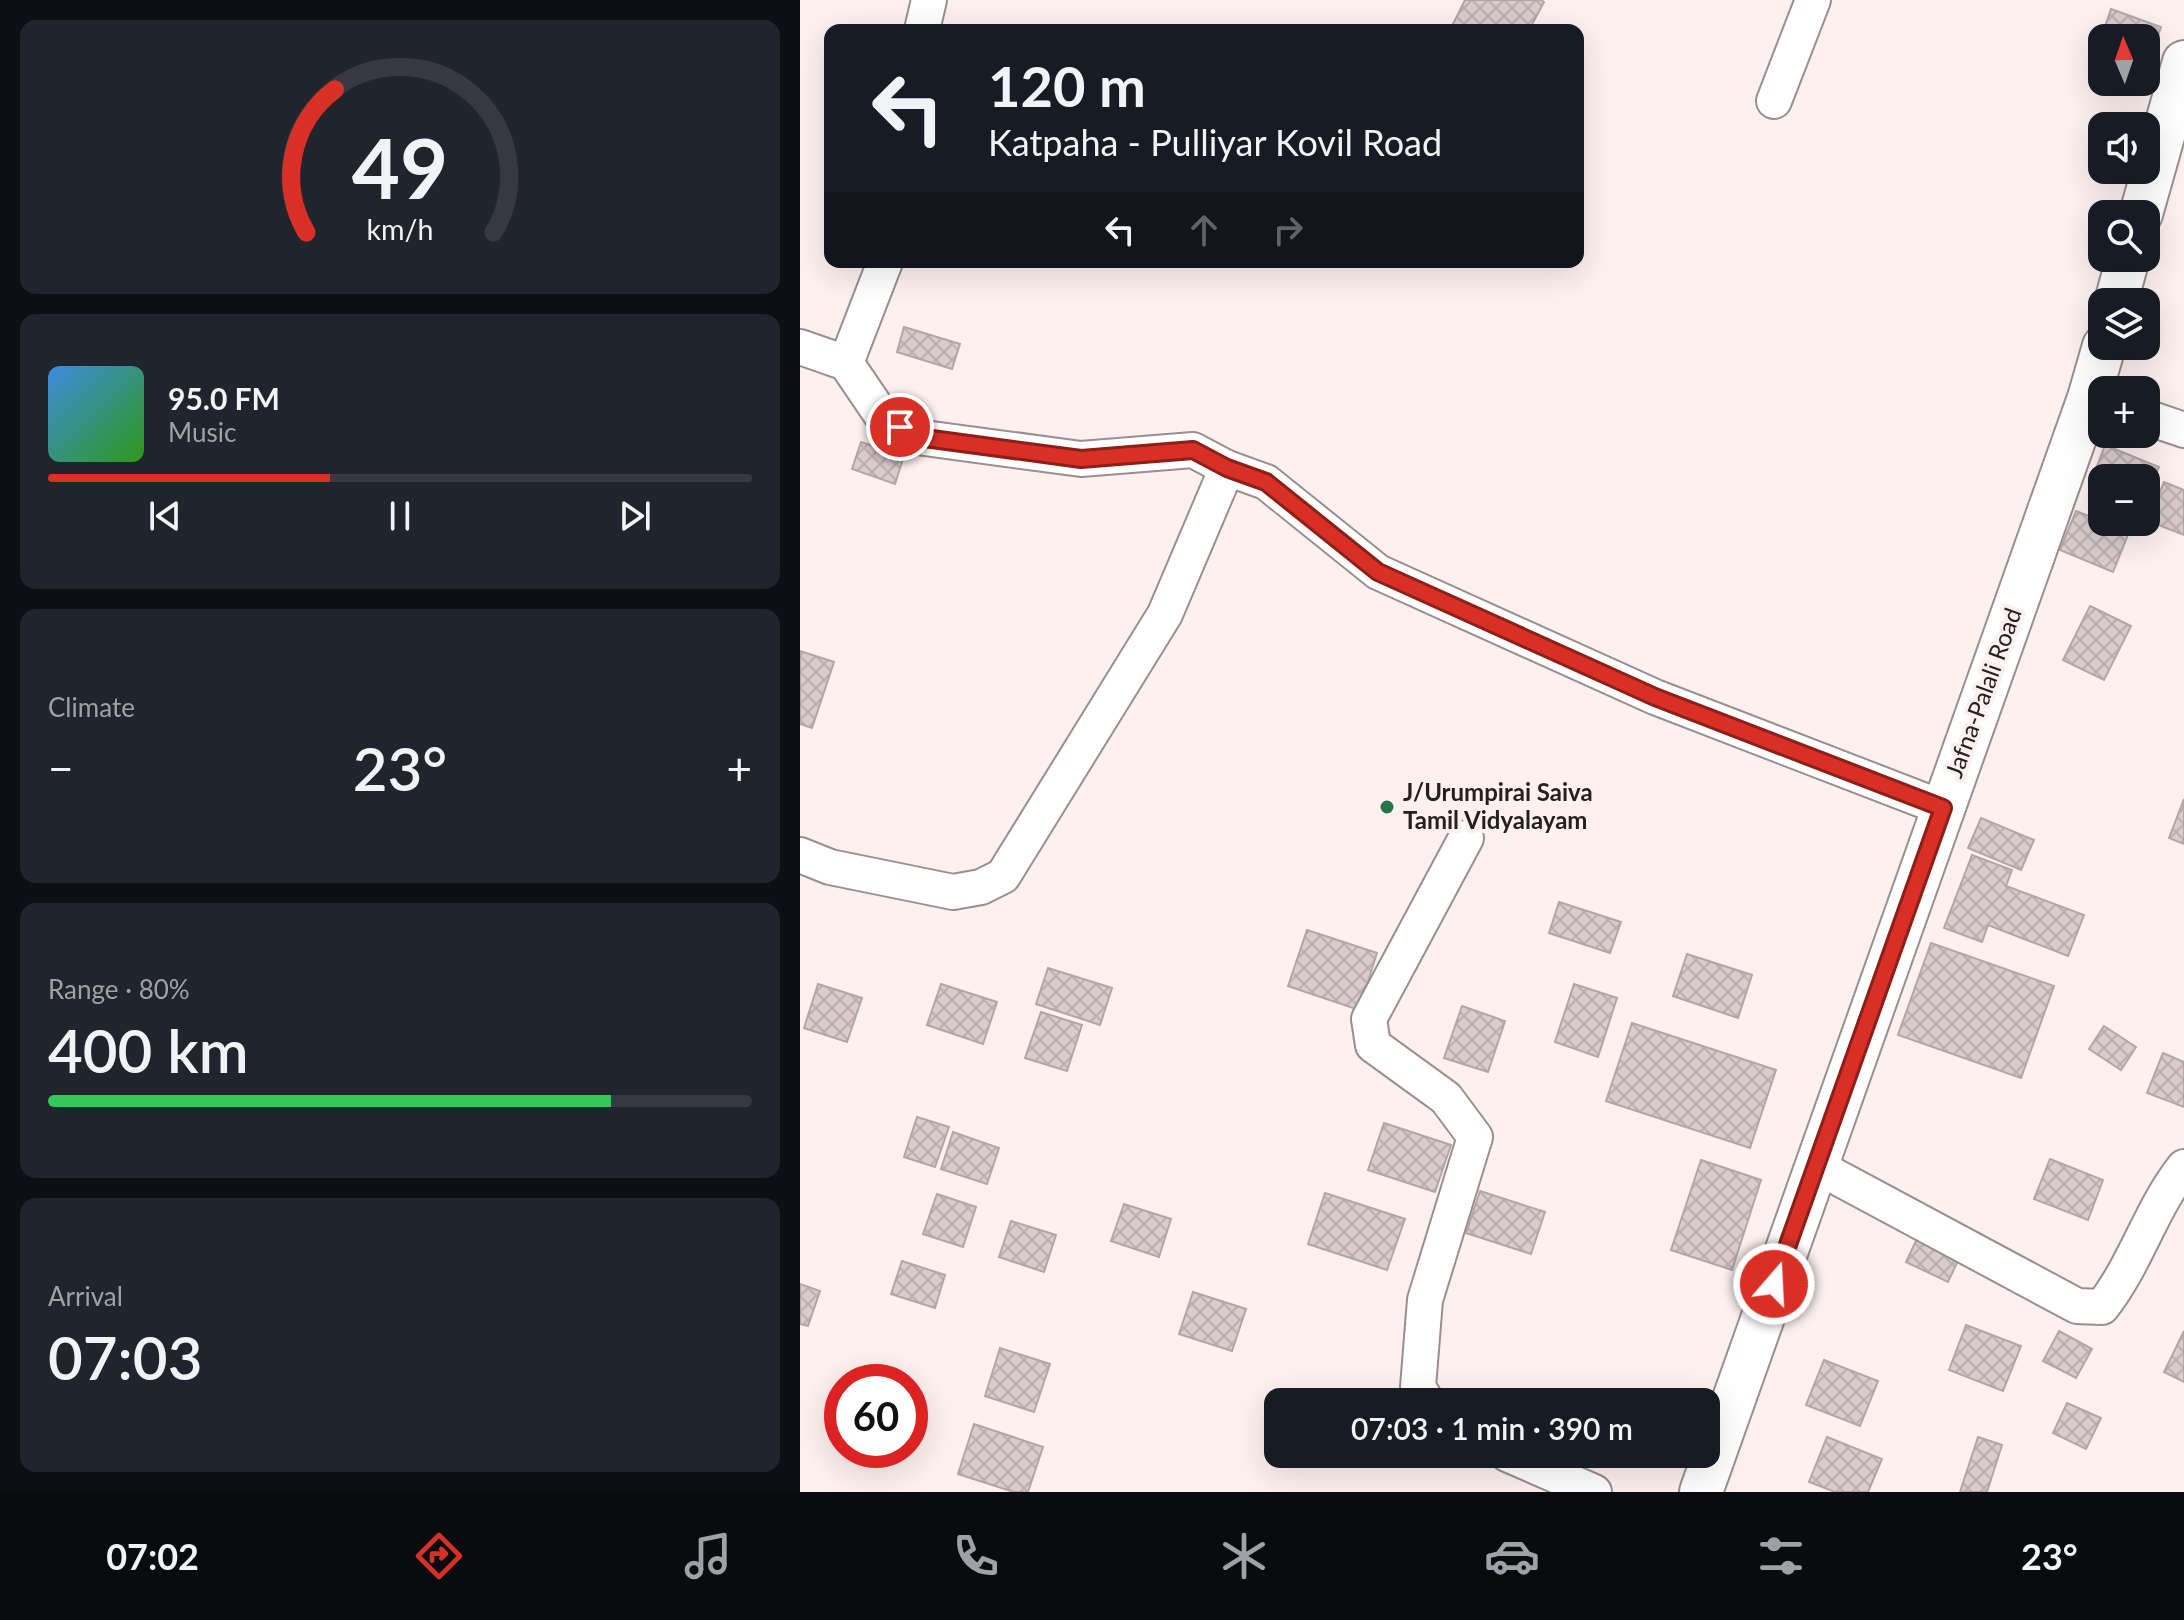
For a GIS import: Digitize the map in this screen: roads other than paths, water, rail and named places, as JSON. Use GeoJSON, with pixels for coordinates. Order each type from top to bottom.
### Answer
{"type":"FeatureCollection","features":[{"type":"Feature","properties":{"kind":"main road"},"geometry":{"type":"LineString","coordinates":[[2145,200],[2184,62]]}},
{"type":"Feature","properties":{"kind":"main road","name":"Jafna-Palali Road"},"geometry":{"type":"LineString","coordinates":[[1701,1492],[1943,808],[2088,421]]}},
{"type":"Feature","properties":{"kind":"street"},"geometry":{"type":"LineString","coordinates":[[923,24],[929,0]]}},
{"type":"Feature","properties":{"kind":"street"},"geometry":{"type":"LineString","coordinates":[[1774,101],[1813,0]]}},
{"type":"Feature","properties":{"kind":"street"},"geometry":{"type":"LineString","coordinates":[[846,363],[883,268]]}},
{"type":"Feature","properties":{"kind":"street"},"geometry":{"type":"LineString","coordinates":[[800,347],[846,363],[882,416],[917,437],[1081,459],[1193,450],[1227,468],[1266,482],[1378,572],[1655,697],[1943,808]]}},
{"type":"Feature","properties":{"kind":"street"},"geometry":{"type":"LineString","coordinates":[[2160,422],[2184,430]]}},
{"type":"Feature","properties":{"kind":"street"},"geometry":{"type":"LineString","coordinates":[[800,855],[830,867],[953,892],[981,887],[1003,876],[1165,614],[1227,468]]}},
{"type":"Feature","properties":{"kind":"street"},"geometry":{"type":"LineString","coordinates":[[1419,1388],[1425,1300],[1475,1137],[1446,1098],[1373,1045],[1369,1019],[1466,838]]}},
{"type":"Feature","properties":{"kind":"street"},"geometry":{"type":"LineString","coordinates":[[1816,1166],[2077,1306],[2102,1307],[2120,1285],[2171,1184],[2184,1167]]}},
{"type":"Feature","properties":{"kind":"street"},"geometry":{"type":"LineString","coordinates":[[1539,1468],[1594,1492]]}},
{"type":"Feature","properties":{"kind":"place","name":"J/Urumpirai Saiva Tamil Vidyalayam"},"geometry":{"type":"Point","coordinates":[1387,807]}}]}
